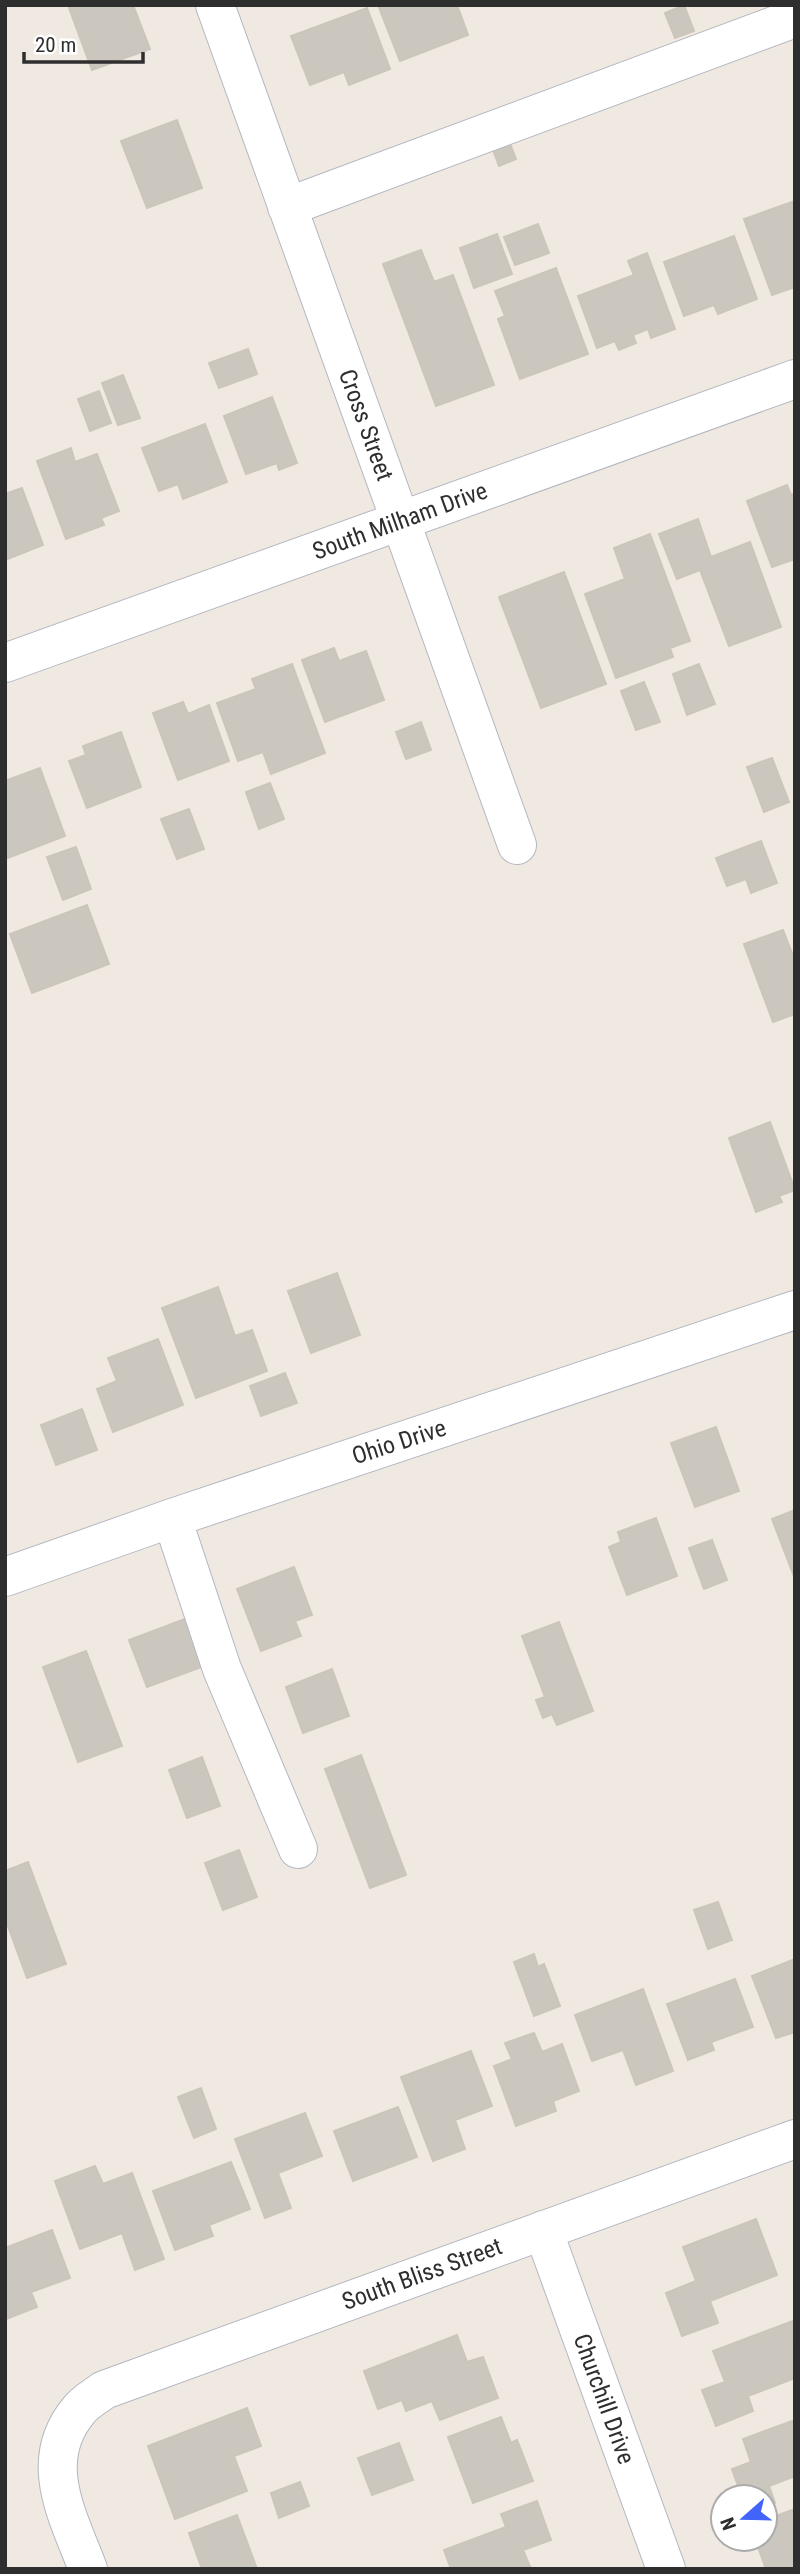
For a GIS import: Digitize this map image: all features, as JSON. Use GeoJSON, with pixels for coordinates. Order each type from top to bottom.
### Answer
{"type":"FeatureCollection","features":[{"type":"Feature","properties":{"kind":"street","name":"Cross Street"},"geometry":{"type":"LineString","coordinates":[[215,5],[517,845]]}},
{"type":"Feature","properties":{"kind":"street"},"geometry":{"type":"LineString","coordinates":[[287,207],[795,18]]}},
{"type":"Feature","properties":{"kind":"street","name":"South Milham Drive"},"geometry":{"type":"LineString","coordinates":[[5,663],[795,379]]}},
{"type":"Feature","properties":{"kind":"street","name":"Ohio Drive"},"geometry":{"type":"LineString","coordinates":[[5,1577],[172,1518],[795,1310]]}},
{"type":"Feature","properties":{"kind":"street"},"geometry":{"type":"LineString","coordinates":[[172,1518],[222,1669],[298,1849]]}},
{"type":"Feature","properties":{"kind":"street","name":"South Bliss Street"},"geometry":{"type":"LineString","coordinates":[[88,2569],[57,2484],[57,2453],[65,2432],[79,2409],[104,2390],[795,2139]]}},
{"type":"Feature","properties":{"kind":"street","name":"Churchill Drive"},"geometry":{"type":"LineString","coordinates":[[542,2230],[666,2569]]}},
{"type":"Feature","properties":{"kind":"building"},"geometry":{"type":"Polygon","coordinates":[[[68,5],[133,5],[150,49],[92,70],[68,5]]]}},
{"type":"Feature","properties":{"kind":"building"},"geometry":{"type":"Polygon","coordinates":[[[378,5],[457,5],[468,35],[400,61],[378,5]]]}},
{"type":"Feature","properties":{"kind":"building"},"geometry":{"type":"Polygon","coordinates":[[[684,5],[694,31],[675,38],[665,13],[684,5]]]}},
{"type":"Feature","properties":{"kind":"building"},"geometry":{"type":"Polygon","coordinates":[[[367,8],[390,69],[349,85],[344,72],[310,85],[291,36],[367,8]]]}},
{"type":"Feature","properties":{"kind":"building"},"geometry":{"type":"Polygon","coordinates":[[[177,120],[202,188],[147,208],[121,141],[177,120]]]}},
{"type":"Feature","properties":{"kind":"building"},"geometry":{"type":"Polygon","coordinates":[[[509,141],[516,159],[499,166],[492,147],[509,141]]]}},
{"type":"Feature","properties":{"kind":"building"},"geometry":{"type":"Polygon","coordinates":[[[795,201],[795,287],[772,295],[744,219],[795,201]]]}},
{"type":"Feature","properties":{"kind":"building"},"geometry":{"type":"Polygon","coordinates":[[[538,224],[549,253],[515,265],[504,237],[538,224]]]}},
{"type":"Feature","properties":{"kind":"building"},"geometry":{"type":"Polygon","coordinates":[[[497,234],[512,274],[474,288],[460,248],[497,234]]]}},
{"type":"Feature","properties":{"kind":"building"},"geometry":{"type":"Polygon","coordinates":[[[734,236],[757,299],[718,314],[714,305],[684,316],[664,262],[734,236]]]}},
{"type":"Feature","properties":{"kind":"building"},"geometry":{"type":"Polygon","coordinates":[[[421,250],[434,282],[453,275],[494,385],[436,406],[383,264],[421,250]]]}},
{"type":"Feature","properties":{"kind":"building"},"geometry":{"type":"Polygon","coordinates":[[[647,253],[675,329],[651,338],[648,329],[633,335],[636,343],[619,350],[615,341],[597,348],[578,296],[634,275],[628,261],[647,253]]]}},
{"type":"Feature","properties":{"kind":"building"},"geometry":{"type":"Polygon","coordinates":[[[556,268],[588,354],[520,379],[498,319],[505,316],[495,291],[556,268]]]}},
{"type":"Feature","properties":{"kind":"building"},"geometry":{"type":"Polygon","coordinates":[[[248,349],[257,374],[219,388],[209,363],[248,349]]]}},
{"type":"Feature","properties":{"kind":"building"},"geometry":{"type":"Polygon","coordinates":[[[123,375],[140,418],[118,425],[102,383],[123,375]]]}},
{"type":"Feature","properties":{"kind":"building"},"geometry":{"type":"Polygon","coordinates":[[[99,391],[111,423],[90,431],[78,399],[99,391]]]}},
{"type":"Feature","properties":{"kind":"building"},"geometry":{"type":"Polygon","coordinates":[[[272,397],[297,463],[279,470],[277,463],[246,474],[224,416],[272,397]]]}},
{"type":"Feature","properties":{"kind":"building"},"geometry":{"type":"Polygon","coordinates":[[[205,424],[227,482],[183,499],[178,484],[159,491],[142,448],[205,424]]]}},
{"type":"Feature","properties":{"kind":"building"},"geometry":{"type":"Polygon","coordinates":[[[71,448],[75,462],[97,454],[119,511],[101,518],[104,525],[66,539],[37,461],[71,448]]]}},
{"type":"Feature","properties":{"kind":"building"},"geometry":{"type":"Polygon","coordinates":[[[787,485],[791,495],[795,493],[795,559],[772,567],[747,501],[787,485]]]}},
{"type":"Feature","properties":{"kind":"building"},"geometry":{"type":"Polygon","coordinates":[[[22,488],[43,545],[5,560],[5,494],[22,488]]]}},
{"type":"Feature","properties":{"kind":"building"},"geometry":{"type":"Polygon","coordinates":[[[698,519],[711,557],[750,542],[781,627],[729,646],[700,570],[677,579],[659,534],[698,519]]]}},
{"type":"Feature","properties":{"kind":"building"},"geometry":{"type":"Polygon","coordinates":[[[650,534],[690,641],[670,648],[673,657],[616,678],[585,594],[625,579],[614,548],[650,534]]]}},
{"type":"Feature","properties":{"kind":"building"},"geometry":{"type":"Polygon","coordinates":[[[564,572],[606,684],[541,708],[499,597],[564,572]]]}},
{"type":"Feature","properties":{"kind":"building"},"geometry":{"type":"Polygon","coordinates":[[[334,648],[339,661],[366,651],[384,700],[325,722],[302,660],[334,648]]]}},
{"type":"Feature","properties":{"kind":"building"},"geometry":{"type":"Polygon","coordinates":[[[292,664],[325,753],[271,774],[263,752],[238,761],[217,703],[256,689],[252,679],[292,664]]]}},
{"type":"Feature","properties":{"kind":"building"},"geometry":{"type":"Polygon","coordinates":[[[699,664],[715,704],[687,715],[673,674],[699,664]]]}},
{"type":"Feature","properties":{"kind":"building"},"geometry":{"type":"Polygon","coordinates":[[[644,682],[660,722],[636,730],[621,691],[644,682]]]}},
{"type":"Feature","properties":{"kind":"building"},"geometry":{"type":"Polygon","coordinates":[[[183,702],[188,714],[209,705],[229,761],[178,780],[153,713],[183,702]]]}},
{"type":"Feature","properties":{"kind":"building"},"geometry":{"type":"Polygon","coordinates":[[[421,722],[431,750],[406,759],[396,732],[421,722]]]}},
{"type":"Feature","properties":{"kind":"building"},"geometry":{"type":"Polygon","coordinates":[[[121,732],[141,787],[87,808],[69,761],[86,755],[83,746],[121,732]]]}},
{"type":"Feature","properties":{"kind":"building"},"geometry":{"type":"Polygon","coordinates":[[[772,758],[789,802],[764,812],[747,767],[772,758]]]}},
{"type":"Feature","properties":{"kind":"building"},"geometry":{"type":"Polygon","coordinates":[[[40,768],[65,836],[5,859],[5,781],[40,768]]]}},
{"type":"Feature","properties":{"kind":"building"},"geometry":{"type":"Polygon","coordinates":[[[270,783],[284,819],[259,829],[246,792],[270,783]]]}},
{"type":"Feature","properties":{"kind":"building"},"geometry":{"type":"Polygon","coordinates":[[[189,809],[204,849],[177,859],[161,819],[189,809]]]}},
{"type":"Feature","properties":{"kind":"building"},"geometry":{"type":"Polygon","coordinates":[[[761,841],[777,883],[751,893],[746,879],[727,886],[716,858],[761,841]]]}},
{"type":"Feature","properties":{"kind":"building"},"geometry":{"type":"Polygon","coordinates":[[[76,847],[91,889],[63,900],[47,857],[76,847]]]}},
{"type":"Feature","properties":{"kind":"building"},"geometry":{"type":"Polygon","coordinates":[[[87,905],[109,964],[32,993],[10,934],[87,905]]]}},
{"type":"Feature","properties":{"kind":"building"},"geometry":{"type":"Polygon","coordinates":[[[783,930],[795,961],[795,1014],[773,1022],[744,944],[783,930]]]}},
{"type":"Feature","properties":{"kind":"building"},"geometry":{"type":"Polygon","coordinates":[[[770,1122],[795,1190],[779,1196],[782,1202],[756,1212],[729,1138],[770,1122]]]}},
{"type":"Feature","properties":{"kind":"building"},"geometry":{"type":"Polygon","coordinates":[[[337,1273],[360,1335],[311,1353],[288,1291],[337,1273]]]}},
{"type":"Feature","properties":{"kind":"building"},"geometry":{"type":"Polygon","coordinates":[[[218,1287],[235,1336],[252,1330],[267,1371],[196,1398],[162,1308],[218,1287]]]}},
{"type":"Feature","properties":{"kind":"building"},"geometry":{"type":"Polygon","coordinates":[[[158,1339],[183,1405],[113,1432],[97,1389],[117,1381],[108,1358],[158,1339]]]}},
{"type":"Feature","properties":{"kind":"building"},"geometry":{"type":"Polygon","coordinates":[[[285,1373],[297,1403],[261,1416],[250,1386],[285,1373]]]}},
{"type":"Feature","properties":{"kind":"building"},"geometry":{"type":"Polygon","coordinates":[[[82,1409],[97,1450],[56,1465],[41,1425],[82,1409]]]}},
{"type":"Feature","properties":{"kind":"building"},"geometry":{"type":"Polygon","coordinates":[[[716,1427],[739,1491],[695,1507],[671,1443],[716,1427]]]}},
{"type":"Feature","properties":{"kind":"building"},"geometry":{"type":"Polygon","coordinates":[[[795,1510],[795,1579],[772,1519],[795,1510]]]}},
{"type":"Feature","properties":{"kind":"building"},"geometry":{"type":"Polygon","coordinates":[[[656,1518],[677,1576],[627,1595],[609,1547],[621,1542],[618,1532],[656,1518]]]}},
{"type":"Feature","properties":{"kind":"building"},"geometry":{"type":"Polygon","coordinates":[[[712,1540],[727,1580],[704,1589],[689,1548],[712,1540]]]}},
{"type":"Feature","properties":{"kind":"building"},"geometry":{"type":"Polygon","coordinates":[[[294,1567],[312,1615],[295,1621],[301,1636],[261,1651],[237,1589],[294,1567]]]}},
{"type":"Feature","properties":{"kind":"building"},"geometry":{"type":"Polygon","coordinates":[[[190,1617],[207,1665],[147,1687],[129,1640],[190,1617]]]}},
{"type":"Feature","properties":{"kind":"building"},"geometry":{"type":"Polygon","coordinates":[[[559,1622],[593,1711],[557,1725],[552,1714],[543,1718],[536,1700],[545,1697],[522,1636],[559,1622]]]}},
{"type":"Feature","properties":{"kind":"building"},"geometry":{"type":"Polygon","coordinates":[[[86,1651],[122,1746],[78,1762],[43,1667],[86,1651]]]}},
{"type":"Feature","properties":{"kind":"building"},"geometry":{"type":"Polygon","coordinates":[[[332,1669],[349,1716],[303,1733],[286,1687],[332,1669]]]}},
{"type":"Feature","properties":{"kind":"building"},"geometry":{"type":"Polygon","coordinates":[[[361,1755],[406,1875],[370,1888],[325,1769],[361,1755]]]}},
{"type":"Feature","properties":{"kind":"building"},"geometry":{"type":"Polygon","coordinates":[[[202,1757],[220,1806],[187,1818],[169,1770],[202,1757]]]}},
{"type":"Feature","properties":{"kind":"building"},"geometry":{"type":"Polygon","coordinates":[[[239,1850],[257,1897],[223,1910],[205,1863],[239,1850]]]}},
{"type":"Feature","properties":{"kind":"building"},"geometry":{"type":"Polygon","coordinates":[[[28,1862],[66,1964],[27,1978],[5,1918],[5,1871],[28,1862]]]}},
{"type":"Feature","properties":{"kind":"building"},"geometry":{"type":"Polygon","coordinates":[[[718,1902],[732,1940],[708,1949],[694,1910],[718,1902]]]}},
{"type":"Feature","properties":{"kind":"building"},"geometry":{"type":"Polygon","coordinates":[[[534,1954],[538,1967],[544,1964],[560,2006],[534,2016],[514,1962],[534,1954]]]}},
{"type":"Feature","properties":{"kind":"building"},"geometry":{"type":"Polygon","coordinates":[[[795,1959],[795,2032],[776,2038],[752,1976],[795,1959]]]}},
{"type":"Feature","properties":{"kind":"building"},"geometry":{"type":"Polygon","coordinates":[[[735,1979],[753,2027],[711,2042],[714,2050],[688,2060],[667,2004],[735,1979]]]}},
{"type":"Feature","properties":{"kind":"building"},"geometry":{"type":"Polygon","coordinates":[[[643,1989],[673,2071],[636,2085],[623,2050],[592,2061],[575,2015],[643,1989]]]}},
{"type":"Feature","properties":{"kind":"building"},"geometry":{"type":"Polygon","coordinates":[[[534,2033],[542,2052],[562,2044],[579,2091],[553,2101],[556,2111],[516,2126],[494,2066],[512,2059],[505,2043],[534,2033]]]}},
{"type":"Feature","properties":{"kind":"building"},"geometry":{"type":"Polygon","coordinates":[[[471,2051],[492,2106],[455,2120],[465,2149],[433,2161],[401,2077],[471,2051]]]}},
{"type":"Feature","properties":{"kind":"building"},"geometry":{"type":"Polygon","coordinates":[[[201,2088],[216,2129],[194,2138],[178,2097],[201,2088]]]}},
{"type":"Feature","properties":{"kind":"building"},"geometry":{"type":"Polygon","coordinates":[[[398,2107],[417,2157],[353,2181],[334,2131],[398,2107]]]}},
{"type":"Feature","properties":{"kind":"building"},"geometry":{"type":"Polygon","coordinates":[[[305,2113],[322,2156],[278,2173],[291,2208],[265,2218],[235,2139],[305,2113]]]}},
{"type":"Feature","properties":{"kind":"building"},"geometry":{"type":"Polygon","coordinates":[[[231,2162],[250,2209],[209,2225],[213,2236],[175,2250],[153,2191],[231,2162]]]}},
{"type":"Feature","properties":{"kind":"building"},"geometry":{"type":"Polygon","coordinates":[[[95,2166],[103,2184],[132,2173],[164,2259],[135,2270],[122,2233],[80,2249],[55,2181],[95,2166]]]}},
{"type":"Feature","properties":{"kind":"building"},"geometry":{"type":"Polygon","coordinates":[[[756,2219],[777,2275],[710,2301],[718,2323],[682,2336],[666,2293],[696,2281],[683,2247],[756,2219]]]}},
{"type":"Feature","properties":{"kind":"building"},"geometry":{"type":"Polygon","coordinates":[[[52,2230],[70,2278],[31,2292],[37,2307],[6,2319],[5,2248],[52,2230]]]}},
{"type":"Feature","properties":{"kind":"building"},"geometry":{"type":"Polygon","coordinates":[[[793,2321],[795,2378],[748,2396],[753,2411],[716,2426],[702,2390],[725,2382],[713,2351],[793,2321]]]}},
{"type":"Feature","properties":{"kind":"building"},"geometry":{"type":"Polygon","coordinates":[[[457,2335],[467,2362],[483,2357],[498,2398],[440,2420],[432,2401],[406,2411],[402,2400],[378,2409],[364,2371],[457,2335]]]}},
{"type":"Feature","properties":{"kind":"building"},"geometry":{"type":"Polygon","coordinates":[[[247,2408],[261,2446],[234,2456],[247,2491],[175,2519],[148,2446],[247,2408]]]}},
{"type":"Feature","properties":{"kind":"building"},"geometry":{"type":"Polygon","coordinates":[[[501,2417],[511,2443],[517,2440],[533,2481],[473,2503],[448,2437],[501,2417]]]}},
{"type":"Feature","properties":{"kind":"building"},"geometry":{"type":"Polygon","coordinates":[[[795,2420],[795,2476],[777,2483],[737,2483],[732,2469],[751,2462],[743,2439],[795,2420]]]}},
{"type":"Feature","properties":{"kind":"building"},"geometry":{"type":"Polygon","coordinates":[[[399,2443],[413,2480],[372,2495],[358,2458],[399,2443]]]}},
{"type":"Feature","properties":{"kind":"building"},"geometry":{"type":"Polygon","coordinates":[[[300,2482],[309,2506],[279,2518],[271,2493],[300,2482]]]}},
{"type":"Feature","properties":{"kind":"building"},"geometry":{"type":"Polygon","coordinates":[[[537,2501],[551,2540],[523,2550],[531,2569],[451,2569],[444,2550],[506,2527],[501,2514],[537,2501]]]}},
{"type":"Feature","properties":{"kind":"building"},"geometry":{"type":"Polygon","coordinates":[[[795,2509],[795,2569],[766,2569],[760,2553],[779,2553],[779,2515],[795,2509]]]}},
{"type":"Feature","properties":{"kind":"building"},"geometry":{"type":"Polygon","coordinates":[[[237,2515],[257,2569],[202,2569],[189,2533],[237,2515]]]}}]}
